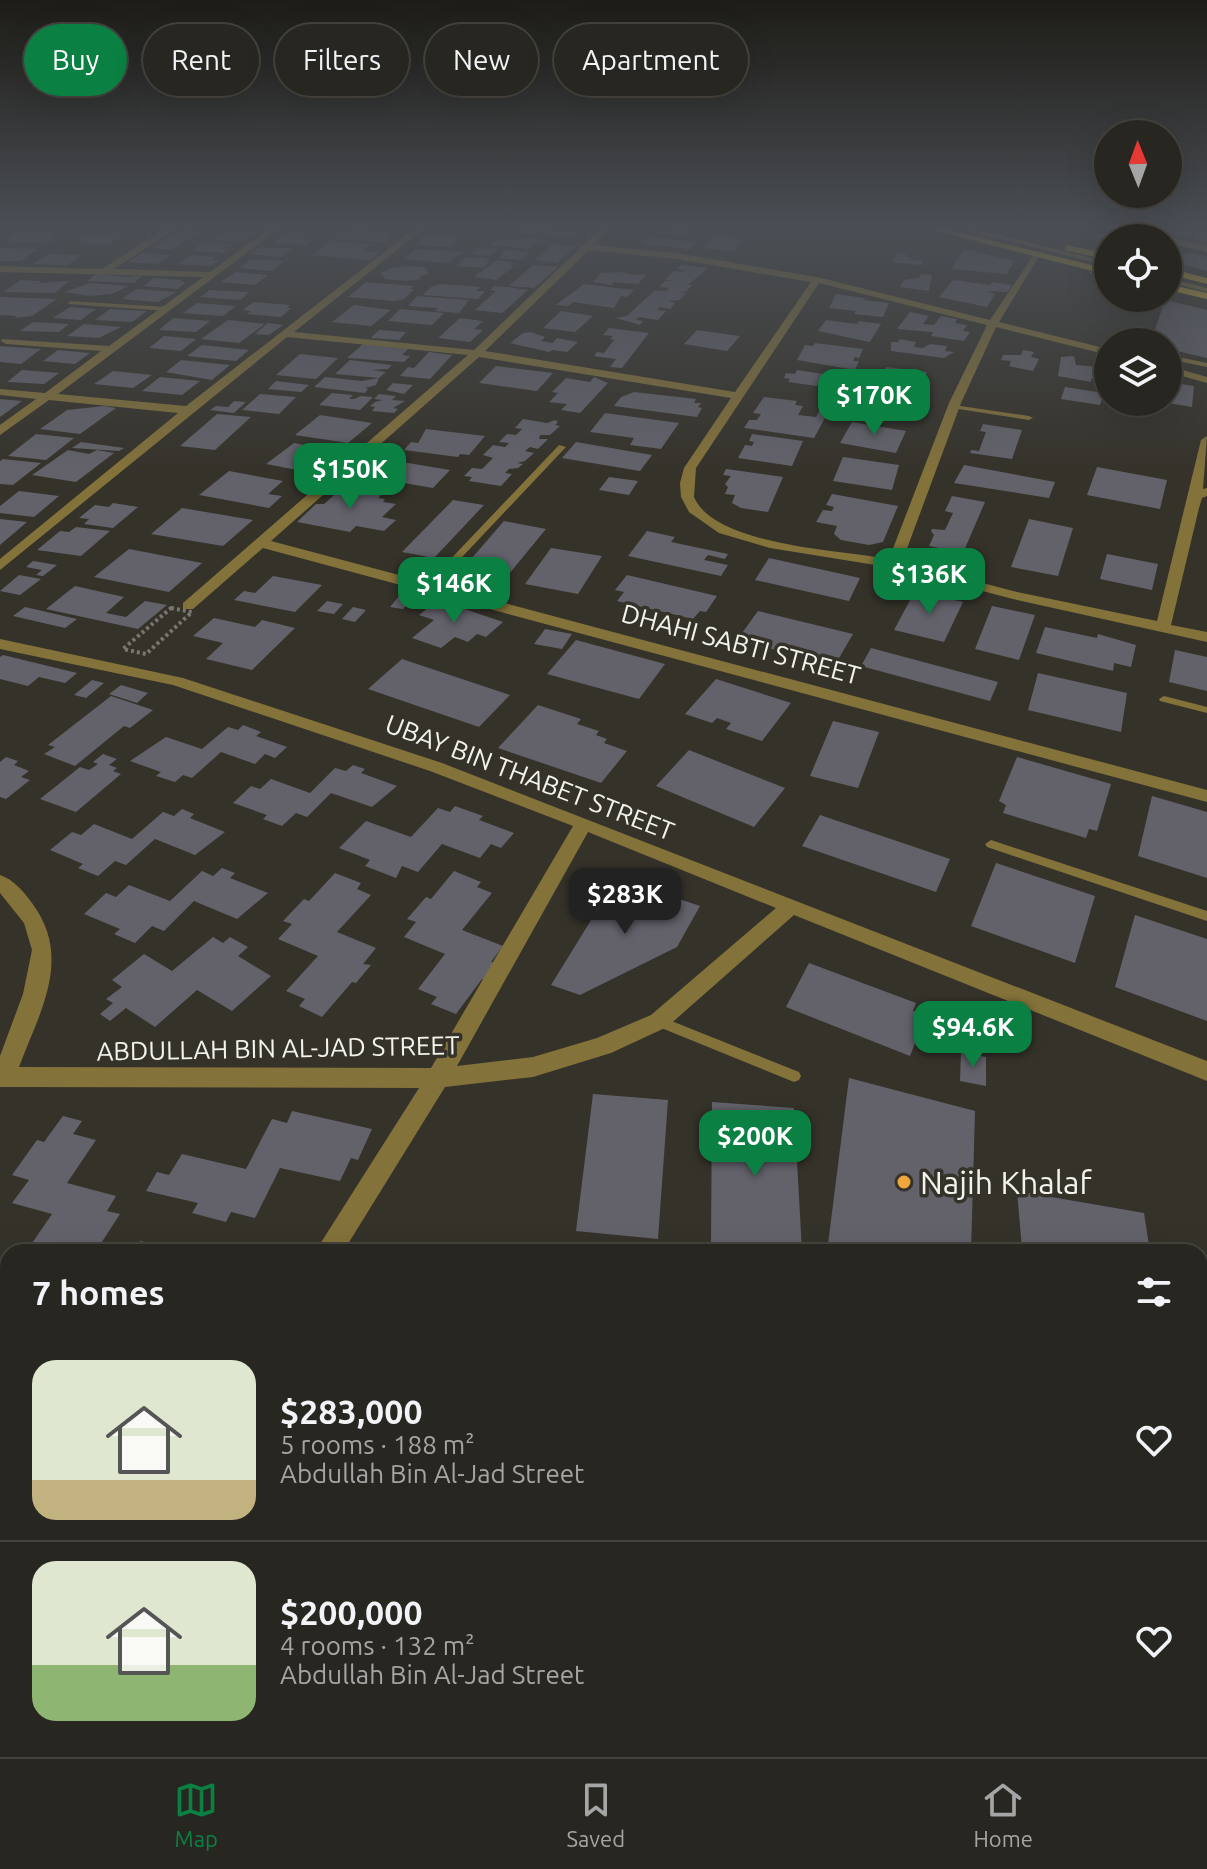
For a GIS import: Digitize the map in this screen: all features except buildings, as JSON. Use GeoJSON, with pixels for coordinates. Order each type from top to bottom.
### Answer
{"type":"FeatureCollection","features":[{"type":"Feature","properties":{"kind":"street"},"geometry":{"type":"LineString","coordinates":[[0,431],[166,310]]}},
{"type":"Feature","properties":{"kind":"street"},"geometry":{"type":"LineString","coordinates":[[0,566],[188,410],[316,310]]}},
{"type":"Feature","properties":{"kind":"street"},"geometry":{"type":"LineString","coordinates":[[188,611],[522,310]]}},
{"type":"Feature","properties":{"kind":"street"},"geometry":{"type":"LineString","coordinates":[[796,310],[690,468],[684,482],[685,495],[705,520],[744,537],[894,564],[1207,637]]}},
{"type":"Feature","properties":{"kind":"street"},"geometry":{"type":"LineString","coordinates":[[942,310],[1094,348]]}},
{"type":"Feature","properties":{"kind":"street"},"geometry":{"type":"LineString","coordinates":[[894,564],[974,360],[1003,310]]}},
{"type":"Feature","properties":{"kind":"street"},"geometry":{"type":"LineString","coordinates":[[285,334],[477,353],[737,396]]}},
{"type":"Feature","properties":{"kind":"street"},"geometry":{"type":"LineString","coordinates":[[6,341],[112,349]]}},
{"type":"Feature","properties":{"kind":"street"},"geometry":{"type":"LineString","coordinates":[[1182,373],[1207,380]]}},
{"type":"Feature","properties":{"kind":"street"},"geometry":{"type":"LineString","coordinates":[[0,392],[188,410]]}},
{"type":"Feature","properties":{"kind":"street"},"geometry":{"type":"LineString","coordinates":[[1163,627],[1202,494],[1197,474],[1207,440]]}},
{"type":"Feature","properties":{"kind":"street","name":"DHAHI SABTI STREET"},"geometry":{"type":"LineString","coordinates":[[262,543],[1207,796]]}},
{"type":"Feature","properties":{"kind":"street","name":"UBAY BIN THABET STREET"},"geometry":{"type":"LineString","coordinates":[[0,644],[191,686],[436,767],[1207,1071]]}},
{"type":"Feature","properties":{"kind":"street"},"geometry":{"type":"LineString","coordinates":[[333,1244],[438,1078],[584,823]]}},
{"type":"Feature","properties":{"kind":"street"},"geometry":{"type":"LineString","coordinates":[[0,882],[20,898],[36,927],[43,951],[34,992],[2,1077]]}},
{"type":"Feature","properties":{"kind":"street","name":"ABDULLAH BIN AL-JAD STREET"},"geometry":{"type":"LineString","coordinates":[[2,1077],[438,1078],[533,1067],[603,1046],[659,1021],[792,905]]}},
{"type":"Feature","properties":{"kind":"lane"},"geometry":{"type":"LineString","coordinates":[[1182,360],[1207,365]]}},
{"type":"Feature","properties":{"kind":"lane"},"geometry":{"type":"LineString","coordinates":[[954,407],[1029,418]]}},
{"type":"Feature","properties":{"kind":"lane"},"geometry":{"type":"LineString","coordinates":[[427,589],[562,447]]}},
{"type":"Feature","properties":{"kind":"lane"},"geometry":{"type":"LineString","coordinates":[[1164,699],[1207,710]]}},
{"type":"Feature","properties":{"kind":"lane"},"geometry":{"type":"LineString","coordinates":[[991,844],[1207,916]]}},
{"type":"Feature","properties":{"kind":"lane"},"geometry":{"type":"LineString","coordinates":[[659,1021],[794,1076]]}},
{"type":"Feature","properties":{"kind":"path"},"geometry":{"type":"LineString","coordinates":[[126,647],[167,611]]}},
{"type":"Feature","properties":{"kind":"path"},"geometry":{"type":"LineString","coordinates":[[148,652],[188,611]]}},
{"type":"Feature","properties":{"kind":"place","name":"Najih Khalaf"},"geometry":{"type":"Point","coordinates":[904,1182]}}]}
